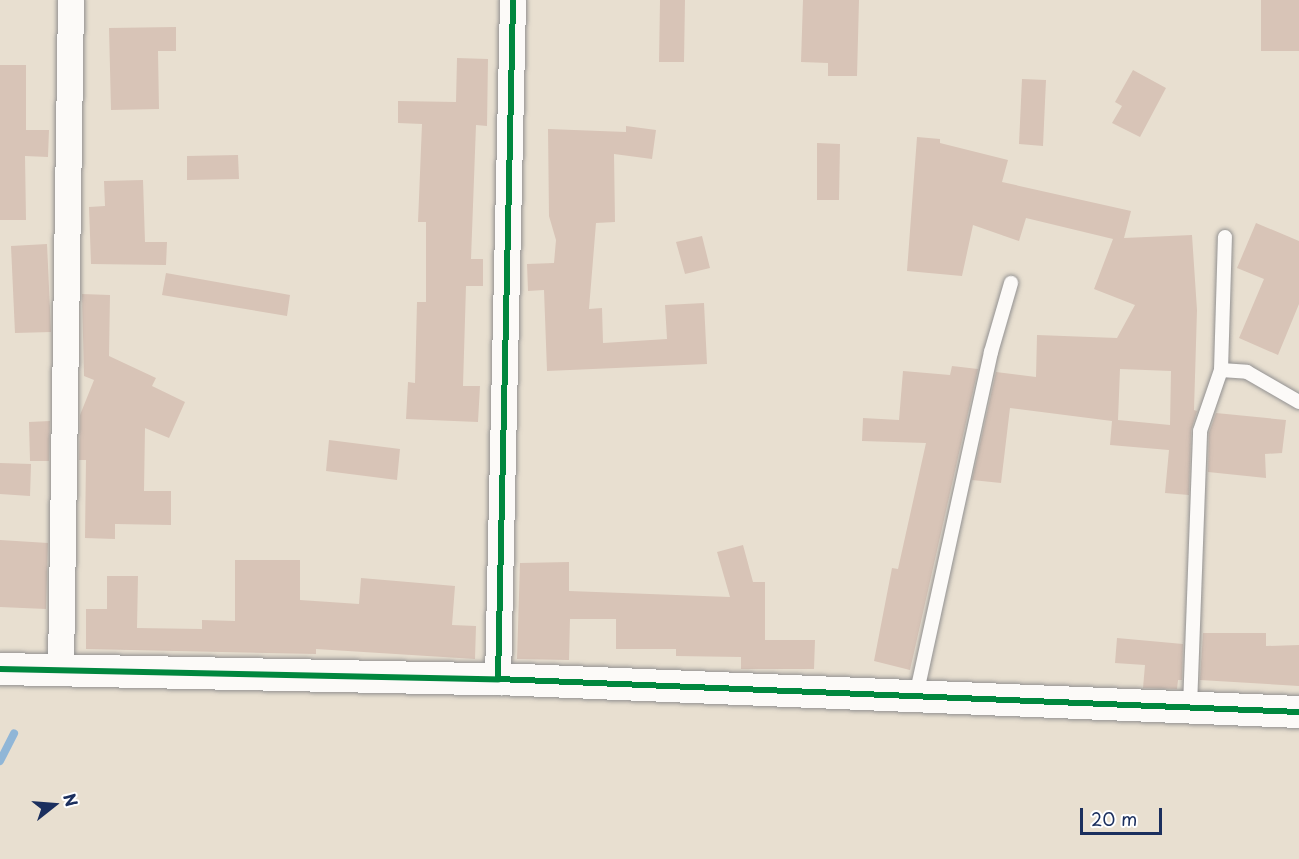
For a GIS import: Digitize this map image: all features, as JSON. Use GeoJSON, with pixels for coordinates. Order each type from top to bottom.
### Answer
{"type":"FeatureCollection","features":[{"type":"Feature","properties":{"kind":"street"},"geometry":{"type":"LineString","coordinates":[[61,668],[71,0]]}},
{"type":"Feature","properties":{"kind":"street"},"geometry":{"type":"LineString","coordinates":[[498,679],[513,0]]}},
{"type":"Feature","properties":{"kind":"street"},"geometry":{"type":"LineString","coordinates":[[0,669],[61,668],[498,679],[1299,712]]}},
{"type":"Feature","properties":{"kind":"lane"},"geometry":{"type":"LineString","coordinates":[[1190,707],[1200,431],[1221,370],[1225,237]]}},
{"type":"Feature","properties":{"kind":"lane"},"geometry":{"type":"LineString","coordinates":[[916,696],[992,352],[1011,282]]}},
{"type":"Feature","properties":{"kind":"lane"},"geometry":{"type":"LineString","coordinates":[[1221,370],[1248,372],[1299,402]]}},
{"type":"Feature","properties":{"kind":"building"},"geometry":{"type":"Polygon","coordinates":[[[660,0],[685,0],[684,62],[659,62],[660,0]]]}},
{"type":"Feature","properties":{"kind":"building"},"geometry":{"type":"Polygon","coordinates":[[[803,0],[859,0],[857,76],[828,76],[828,63],[801,62],[803,0]]]}},
{"type":"Feature","properties":{"kind":"building"},"geometry":{"type":"Polygon","coordinates":[[[1261,0],[1299,0],[1299,51],[1261,51],[1261,0]]]}},
{"type":"Feature","properties":{"kind":"building"},"geometry":{"type":"Polygon","coordinates":[[[176,27],[176,51],[158,51],[159,109],[111,110],[109,28],[176,27]]]}},
{"type":"Feature","properties":{"kind":"building"},"geometry":{"type":"Polygon","coordinates":[[[457,58],[488,59],[487,126],[476,125],[471,259],[483,259],[483,286],[466,286],[463,386],[480,386],[478,422],[406,419],[408,382],[415,383],[417,302],[426,302],[426,222],[418,222],[422,124],[398,123],[398,101],[456,102],[457,58]]]}},
{"type":"Feature","properties":{"kind":"building"},"geometry":{"type":"Polygon","coordinates":[[[0,65],[26,65],[26,130],[49,130],[48,157],[25,156],[26,220],[0,220],[0,65]]]}},
{"type":"Feature","properties":{"kind":"building"},"geometry":{"type":"Polygon","coordinates":[[[1133,70],[1166,88],[1140,137],[1112,123],[1122,106],[1115,102],[1133,70]]]}},
{"type":"Feature","properties":{"kind":"building"},"geometry":{"type":"Polygon","coordinates":[[[1022,79],[1046,80],[1043,146],[1019,144],[1022,79]]]}},
{"type":"Feature","properties":{"kind":"building"},"geometry":{"type":"Polygon","coordinates":[[[626,126],[656,130],[652,159],[614,154],[615,222],[596,223],[589,309],[602,308],[603,343],[667,339],[665,305],[704,303],[707,364],[547,371],[544,290],[528,291],[527,264],[554,263],[556,240],[549,216],[548,129],[626,132],[626,126]]]}},
{"type":"Feature","properties":{"kind":"building"},"geometry":{"type":"Polygon","coordinates":[[[917,137],[940,139],[940,143],[1008,160],[1002,182],[1131,211],[1124,238],[1192,235],[1197,310],[1194,410],[1197,411],[1191,431],[1189,495],[1165,493],[1169,450],[1110,445],[1112,421],[1010,408],[1001,483],[972,480],[996,372],[1036,377],[1037,335],[1117,338],[1135,305],[1094,289],[1113,239],[1026,218],[1019,241],[973,225],[962,276],[907,271],[917,137]],[[1120,369],[1118,420],[1170,425],[1171,371],[1120,369]]]}},
{"type":"Feature","properties":{"kind":"building"},"geometry":{"type":"Polygon","coordinates":[[[817,143],[840,144],[839,200],[817,200],[817,143]]]}},
{"type":"Feature","properties":{"kind":"building"},"geometry":{"type":"Polygon","coordinates":[[[238,155],[239,179],[187,180],[187,156],[238,155]]]}},
{"type":"Feature","properties":{"kind":"building"},"geometry":{"type":"Polygon","coordinates":[[[143,180],[145,242],[167,242],[166,265],[91,264],[89,207],[105,206],[104,181],[143,180]]]}},
{"type":"Feature","properties":{"kind":"building"},"geometry":{"type":"Polygon","coordinates":[[[1256,223],[1299,241],[1299,304],[1278,355],[1239,338],[1264,279],[1237,268],[1256,223]]]}},
{"type":"Feature","properties":{"kind":"building"},"geometry":{"type":"Polygon","coordinates":[[[702,236],[710,268],[685,274],[676,242],[702,236]]]}},
{"type":"Feature","properties":{"kind":"building"},"geometry":{"type":"Polygon","coordinates":[[[47,244],[51,332],[15,333],[11,246],[47,244]]]}},
{"type":"Feature","properties":{"kind":"building"},"geometry":{"type":"Polygon","coordinates":[[[166,273],[290,295],[287,316],[162,295],[166,273]]]}},
{"type":"Feature","properties":{"kind":"building"},"geometry":{"type":"Polygon","coordinates":[[[82,294],[110,295],[109,356],[156,378],[152,386],[185,402],[169,438],[145,428],[144,491],[171,491],[171,525],[115,524],[115,539],[85,538],[86,460],[79,460],[80,415],[94,380],[84,376],[82,294]]]}},
{"type":"Feature","properties":{"kind":"building"},"geometry":{"type":"Polygon","coordinates":[[[952,366],[978,369],[910,670],[874,661],[892,568],[898,569],[926,443],[862,441],[863,418],[899,420],[903,371],[950,375],[952,366]]]}},
{"type":"Feature","properties":{"kind":"building"},"geometry":{"type":"Polygon","coordinates":[[[1216,413],[1286,420],[1282,453],[1265,454],[1266,478],[1208,472],[1209,433],[1216,413]]]}},
{"type":"Feature","properties":{"kind":"building"},"geometry":{"type":"Polygon","coordinates":[[[50,421],[49,461],[30,461],[29,422],[50,421]]]}},
{"type":"Feature","properties":{"kind":"building"},"geometry":{"type":"Polygon","coordinates":[[[329,440],[400,449],[397,480],[326,471],[329,440]]]}},
{"type":"Feature","properties":{"kind":"building"},"geometry":{"type":"Polygon","coordinates":[[[0,463],[31,464],[30,496],[0,494],[0,463]]]}},
{"type":"Feature","properties":{"kind":"building"},"geometry":{"type":"Polygon","coordinates":[[[0,540],[48,543],[46,609],[0,607],[0,540]]]}},
{"type":"Feature","properties":{"kind":"building"},"geometry":{"type":"Polygon","coordinates":[[[743,545],[753,582],[765,582],[765,640],[815,640],[814,669],[741,669],[741,657],[676,656],[676,649],[616,649],[616,619],[570,619],[569,660],[517,659],[520,563],[569,562],[569,591],[730,597],[717,552],[743,545]]]}},
{"type":"Feature","properties":{"kind":"building"},"geometry":{"type":"Polygon","coordinates":[[[235,560],[300,560],[300,600],[359,604],[361,578],[455,586],[452,625],[476,626],[475,659],[316,649],[316,654],[86,649],[86,609],[107,609],[107,576],[138,576],[137,628],[202,629],[202,620],[235,621],[235,560]]]}},
{"type":"Feature","properties":{"kind":"building"},"geometry":{"type":"Polygon","coordinates":[[[1203,633],[1266,633],[1266,646],[1299,645],[1299,686],[1200,680],[1203,633]]]}},
{"type":"Feature","properties":{"kind":"building"},"geometry":{"type":"Polygon","coordinates":[[[1117,638],[1183,644],[1182,680],[1178,680],[1177,689],[1143,688],[1145,665],[1115,663],[1117,638]]]}},
{"type":"Feature","properties":{"kind":"waterway"},"geometry":{"type":"LineString","coordinates":[[0,761],[14,733]]}},
{"type":"Feature","properties":{"kind":"cycle path"},"geometry":{"type":"LineString","coordinates":[[498,679],[513,0]]}},
{"type":"Feature","properties":{"kind":"cycle path"},"geometry":{"type":"LineString","coordinates":[[0,669],[498,679],[1299,712]]}}]}
